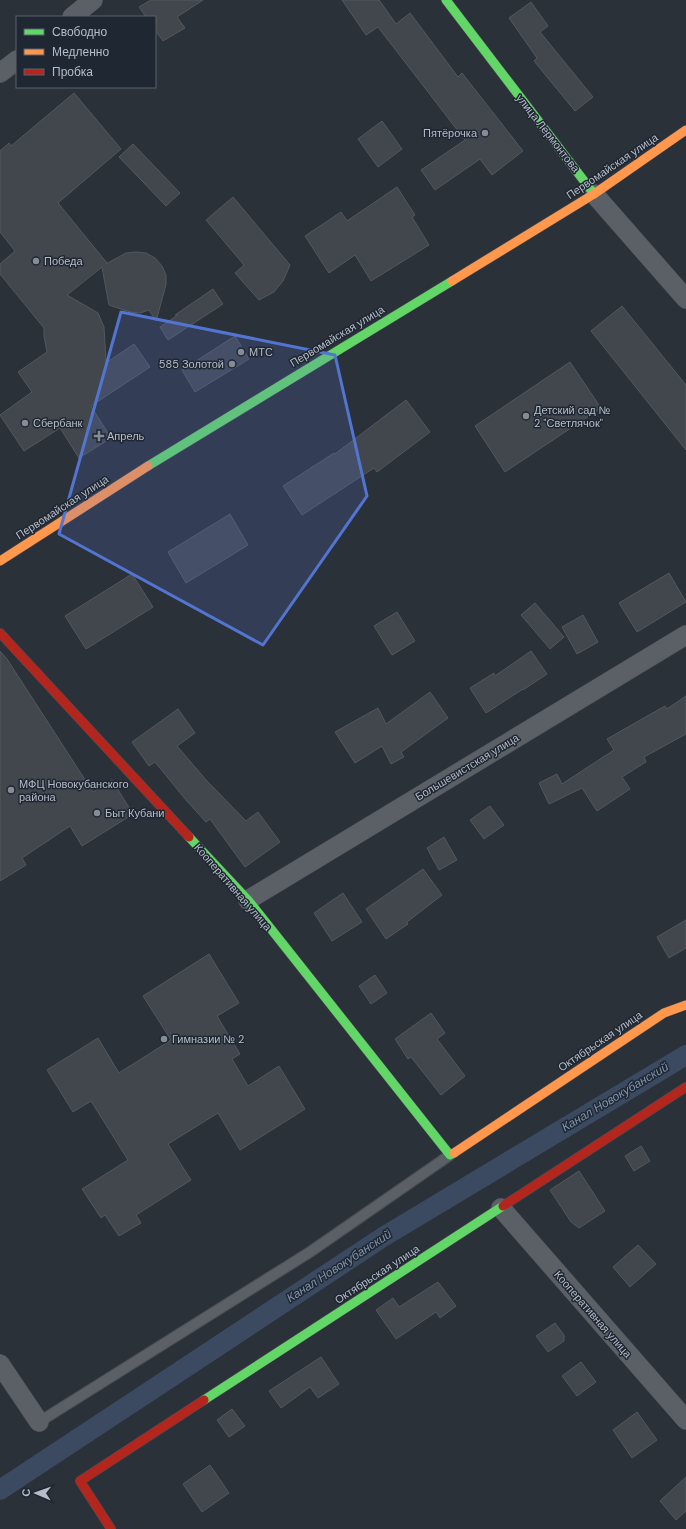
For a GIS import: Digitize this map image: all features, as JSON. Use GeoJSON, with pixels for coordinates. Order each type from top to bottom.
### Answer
{"type":"FeatureCollection","features":[{"type":"Feature","properties":{"kind":"street"},"geometry":{"type":"LineString","coordinates":[[73,16],[94,0]]}},
{"type":"Feature","properties":{"kind":"street","name":"улица Лермонтова"},"geometry":{"type":"LineString","coordinates":[[446,0],[594,194],[686,299]]}},
{"type":"Feature","properties":{"kind":"street"},"geometry":{"type":"LineString","coordinates":[[0,73],[16,61]]}},
{"type":"Feature","properties":{"kind":"street","name":"Первомайская улица"},"geometry":{"type":"LineString","coordinates":[[0,561],[188,441],[594,194],[686,130]]}},
{"type":"Feature","properties":{"kind":"street","name":"Кооперативная улица"},"geometry":{"type":"LineString","coordinates":[[0,632],[248,900],[450,1155]]}},
{"type":"Feature","properties":{"kind":"street","name":"Большевистская улица"},"geometry":{"type":"LineString","coordinates":[[248,900],[686,635]]}},
{"type":"Feature","properties":{"kind":"street","name":"Октябрьская улица"},"geometry":{"type":"LineString","coordinates":[[450,1155],[664,1013],[686,1005]]}},
{"type":"Feature","properties":{"kind":"street","name":"Октябрьская улица"},"geometry":{"type":"LineString","coordinates":[[111,1529],[80,1482],[686,1087]]}},
{"type":"Feature","properties":{"kind":"street","name":"Кооперативная улица"},"geometry":{"type":"LineString","coordinates":[[500,1208],[686,1420]]}},
{"type":"Feature","properties":{"kind":"street"},"geometry":{"type":"LineString","coordinates":[[0,1364],[38,1422]]}},
{"type":"Feature","properties":{"kind":"lane"},"geometry":{"type":"LineString","coordinates":[[38,1422],[310,1252],[450,1155]]}},
{"type":"Feature","properties":{"kind":"highlighted area"},"geometry":{"type":"Polygon","coordinates":[[[121,312],[335,355],[367,496],[263,645],[59,534],[121,312]]]}},
{"type":"Feature","properties":{"kind":"building"},"geometry":{"type":"Polygon","coordinates":[[[151,0],[203,0],[177,17],[185,28],[163,41],[156,31],[156,16],[145,16],[139,7],[151,0]]]}},
{"type":"Feature","properties":{"kind":"building"},"geometry":{"type":"Polygon","coordinates":[[[342,0],[379,0],[396,24],[410,13],[458,77],[462,73],[523,151],[492,175],[480,159],[435,190],[421,170],[465,140],[378,27],[366,35],[342,0]]]}},
{"type":"Feature","properties":{"kind":"building"},"geometry":{"type":"Polygon","coordinates":[[[531,2],[548,26],[540,32],[593,97],[575,111],[534,61],[537,58],[509,18],[531,2]]]}},
{"type":"Feature","properties":{"kind":"building"},"geometry":{"type":"Polygon","coordinates":[[[74,93],[121,149],[58,203],[107,263],[106,264],[126,253],[146,253],[155,258],[162,266],[166,275],[166,285],[156,321],[149,310],[140,313],[130,312],[109,305],[102,267],[67,295],[98,313],[104,327],[106,363],[134,344],[150,367],[91,406],[111,438],[79,458],[60,428],[24,451],[0,415],[32,392],[18,372],[47,352],[44,328],[0,274],[0,264],[15,251],[0,232],[0,151],[9,143],[11,146],[74,93]]]}},
{"type":"Feature","properties":{"kind":"building"},"geometry":{"type":"Polygon","coordinates":[[[382,121],[402,149],[378,167],[358,139],[382,121]]]}},
{"type":"Feature","properties":{"kind":"building"},"geometry":{"type":"Polygon","coordinates":[[[133,144],[180,193],[166,206],[119,157],[133,144]]]}},
{"type":"Feature","properties":{"kind":"building"},"geometry":{"type":"Polygon","coordinates":[[[397,187],[415,215],[412,217],[429,245],[371,281],[355,255],[329,273],[305,236],[341,212],[347,221],[397,187]]]}},
{"type":"Feature","properties":{"kind":"building"},"geometry":{"type":"Polygon","coordinates":[[[233,197],[290,265],[283,281],[274,292],[259,300],[235,273],[244,265],[206,220],[233,197]]]}},
{"type":"Feature","properties":{"kind":"building"},"geometry":{"type":"Polygon","coordinates":[[[213,289],[223,304],[168,340],[160,327],[213,289]]]}},
{"type":"Feature","properties":{"kind":"building"},"geometry":{"type":"Polygon","coordinates":[[[622,306],[686,385],[686,450],[591,331],[622,306]]]}},
{"type":"Feature","properties":{"kind":"building"},"geometry":{"type":"Polygon","coordinates":[[[235,336],[249,359],[195,392],[182,370],[235,336]]]}},
{"type":"Feature","properties":{"kind":"building"},"geometry":{"type":"Polygon","coordinates":[[[570,362],[601,408],[505,472],[475,426],[570,362]]]}},
{"type":"Feature","properties":{"kind":"building"},"geometry":{"type":"Polygon","coordinates":[[[406,400],[430,432],[377,472],[374,468],[302,515],[283,486],[334,453],[335,454],[406,400]]]}},
{"type":"Feature","properties":{"kind":"building"},"geometry":{"type":"Polygon","coordinates":[[[230,514],[248,545],[186,583],[168,552],[230,514]]]}},
{"type":"Feature","properties":{"kind":"building"},"geometry":{"type":"Polygon","coordinates":[[[669,573],[686,602],[637,632],[619,603],[669,573]]]}},
{"type":"Feature","properties":{"kind":"building"},"geometry":{"type":"Polygon","coordinates":[[[132,574],[153,607],[86,649],[65,616],[132,574]]]}},
{"type":"Feature","properties":{"kind":"building"},"geometry":{"type":"Polygon","coordinates":[[[535,603],[564,637],[550,649],[521,615],[535,603]]]}},
{"type":"Feature","properties":{"kind":"building"},"geometry":{"type":"Polygon","coordinates":[[[397,612],[415,641],[392,655],[374,626],[397,612]]]}},
{"type":"Feature","properties":{"kind":"building"},"geometry":{"type":"Polygon","coordinates":[[[583,615],[598,642],[577,654],[562,627],[583,615]]]}},
{"type":"Feature","properties":{"kind":"building"},"geometry":{"type":"Polygon","coordinates":[[[0,651],[7,659],[93,792],[112,780],[133,814],[82,846],[70,826],[22,858],[26,865],[0,881],[0,651]]]}},
{"type":"Feature","properties":{"kind":"building"},"geometry":{"type":"Polygon","coordinates":[[[531,651],[547,674],[486,713],[470,688],[494,673],[495,676],[531,651]]]}},
{"type":"Feature","properties":{"kind":"building"},"geometry":{"type":"Polygon","coordinates":[[[430,692],[448,718],[401,752],[404,757],[391,764],[382,746],[355,763],[335,732],[378,708],[386,724],[430,692]]]}},
{"type":"Feature","properties":{"kind":"building"},"geometry":{"type":"Polygon","coordinates":[[[686,696],[686,734],[644,757],[646,762],[622,777],[630,789],[597,811],[582,788],[549,804],[539,783],[557,774],[562,784],[614,750],[607,739],[665,706],[667,709],[686,696]]]}},
{"type":"Feature","properties":{"kind":"building"},"geometry":{"type":"Polygon","coordinates":[[[178,709],[195,733],[177,746],[207,781],[246,821],[258,812],[280,842],[245,867],[210,819],[206,822],[155,762],[149,766],[132,742],[178,709]]]}},
{"type":"Feature","properties":{"kind":"building"},"geometry":{"type":"Polygon","coordinates":[[[490,806],[504,825],[484,839],[470,820],[490,806]]]}},
{"type":"Feature","properties":{"kind":"building"},"geometry":{"type":"Polygon","coordinates":[[[444,837],[457,860],[439,870],[427,848],[444,837]]]}},
{"type":"Feature","properties":{"kind":"building"},"geometry":{"type":"Polygon","coordinates":[[[423,869],[442,895],[407,922],[408,924],[386,939],[366,909],[423,869]]]}},
{"type":"Feature","properties":{"kind":"building"},"geometry":{"type":"Polygon","coordinates":[[[343,893],[362,922],[332,941],[314,913],[343,893]]]}},
{"type":"Feature","properties":{"kind":"building"},"geometry":{"type":"Polygon","coordinates":[[[686,920],[686,948],[669,958],[657,937],[686,920]]]}},
{"type":"Feature","properties":{"kind":"building"},"geometry":{"type":"Polygon","coordinates":[[[209,954],[239,1003],[217,1016],[240,1054],[232,1059],[248,1086],[279,1066],[305,1109],[240,1150],[218,1113],[168,1144],[191,1180],[136,1215],[141,1223],[119,1236],[105,1215],[101,1218],[82,1189],[128,1160],[91,1101],[73,1112],[47,1070],[98,1038],[119,1073],[171,1040],[143,996],[209,954]]]}},
{"type":"Feature","properties":{"kind":"building"},"geometry":{"type":"Polygon","coordinates":[[[375,975],[387,993],[371,1004],[359,986],[375,975]]]}},
{"type":"Feature","properties":{"kind":"building"},"geometry":{"type":"Polygon","coordinates":[[[431,1013],[445,1033],[437,1039],[465,1076],[441,1095],[411,1057],[408,1059],[395,1039],[431,1013]]]}},
{"type":"Feature","properties":{"kind":"building"},"geometry":{"type":"Polygon","coordinates":[[[641,1146],[650,1161],[634,1171],[625,1156],[641,1146]]]}},
{"type":"Feature","properties":{"kind":"building"},"geometry":{"type":"Polygon","coordinates":[[[579,1171],[605,1211],[579,1228],[571,1222],[550,1190],[579,1171]]]}},
{"type":"Feature","properties":{"kind":"building"},"geometry":{"type":"Polygon","coordinates":[[[638,1245],[656,1264],[630,1287],[613,1267],[638,1245]]]}},
{"type":"Feature","properties":{"kind":"building"},"geometry":{"type":"Polygon","coordinates":[[[438,1282],[456,1306],[440,1318],[436,1312],[396,1339],[376,1310],[393,1298],[399,1307],[438,1282]]]}},
{"type":"Feature","properties":{"kind":"building"},"geometry":{"type":"Polygon","coordinates":[[[555,1323],[564,1335],[564,1341],[548,1352],[536,1336],[555,1323]]]}},
{"type":"Feature","properties":{"kind":"building"},"geometry":{"type":"Polygon","coordinates":[[[321,1357],[339,1384],[318,1398],[310,1387],[281,1408],[269,1391],[321,1357]]]}},
{"type":"Feature","properties":{"kind":"building"},"geometry":{"type":"Polygon","coordinates":[[[581,1362],[596,1382],[577,1396],[562,1376],[581,1362]]]}},
{"type":"Feature","properties":{"kind":"building"},"geometry":{"type":"Polygon","coordinates":[[[232,1409],[245,1426],[229,1437],[217,1420],[232,1409]]]}},
{"type":"Feature","properties":{"kind":"building"},"geometry":{"type":"Polygon","coordinates":[[[637,1412],[657,1440],[632,1458],[613,1430],[637,1412]]]}},
{"type":"Feature","properties":{"kind":"building"},"geometry":{"type":"Polygon","coordinates":[[[210,1465],[229,1493],[202,1512],[183,1484],[210,1465]]]}},
{"type":"Feature","properties":{"kind":"building"},"geometry":{"type":"Polygon","coordinates":[[[686,1477],[686,1511],[676,1520],[660,1501],[686,1477]]]}},
{"type":"Feature","properties":{"kind":"waterway","name":"Канал Новокубанский"},"geometry":{"type":"LineString","coordinates":[[0,1490],[383,1237],[686,1055]]}},
{"type":"Feature","properties":{"kind":"traffic: fast"},"geometry":{"type":"LineString","coordinates":[[446,0],[594,194]]}},
{"type":"Feature","properties":{"kind":"traffic: fast"},"geometry":{"type":"LineString","coordinates":[[148,466],[452,281]]}},
{"type":"Feature","properties":{"kind":"traffic: fast"},"geometry":{"type":"LineString","coordinates":[[189,837],[248,900],[450,1155],[454,1153]]}},
{"type":"Feature","properties":{"kind":"traffic: fast"},"geometry":{"type":"LineString","coordinates":[[204,1400],[503,1206]]}},
{"type":"Feature","properties":{"kind":"traffic: slow"},"geometry":{"type":"LineString","coordinates":[[452,281],[594,194],[686,130]]}},
{"type":"Feature","properties":{"kind":"traffic: slow"},"geometry":{"type":"LineString","coordinates":[[0,561],[148,466]]}},
{"type":"Feature","properties":{"kind":"traffic: slow"},"geometry":{"type":"LineString","coordinates":[[454,1153],[664,1013],[686,1005]]}},
{"type":"Feature","properties":{"kind":"traffic: jam"},"geometry":{"type":"LineString","coordinates":[[0,633],[189,837]]}},
{"type":"Feature","properties":{"kind":"traffic: jam"},"geometry":{"type":"LineString","coordinates":[[503,1206],[686,1087]]}},
{"type":"Feature","properties":{"kind":"traffic: jam"},"geometry":{"type":"LineString","coordinates":[[111,1529],[80,1481],[204,1400]]}},
{"type":"Feature","properties":{"kind":"place","name":"Пятёрочка"},"geometry":{"type":"Point","coordinates":[485,133]}},
{"type":"Feature","properties":{"kind":"place","name":"Победа"},"geometry":{"type":"Point","coordinates":[36,261]}},
{"type":"Feature","properties":{"kind":"place","name":"МТС"},"geometry":{"type":"Point","coordinates":[241,352]}},
{"type":"Feature","properties":{"kind":"place","name":"585 Золотой"},"geometry":{"type":"Point","coordinates":[232,364]}},
{"type":"Feature","properties":{"kind":"place","name":"Детский сад № 2 \"Светлячок\""},"geometry":{"type":"Point","coordinates":[526,416]}},
{"type":"Feature","properties":{"kind":"place","name":"Сбербанк"},"geometry":{"type":"Point","coordinates":[25,423]}},
{"type":"Feature","properties":{"kind":"place","name":"Апрель"},"geometry":{"type":"Point","coordinates":[99,436]}},
{"type":"Feature","properties":{"kind":"place","name":"МФЦ Новокубанского района"},"geometry":{"type":"Point","coordinates":[11,790]}},
{"type":"Feature","properties":{"kind":"place","name":"Быт Кубани"},"geometry":{"type":"Point","coordinates":[97,813]}},
{"type":"Feature","properties":{"kind":"place","name":"Гимназии № 2"},"geometry":{"type":"Point","coordinates":[164,1039]}}]}
